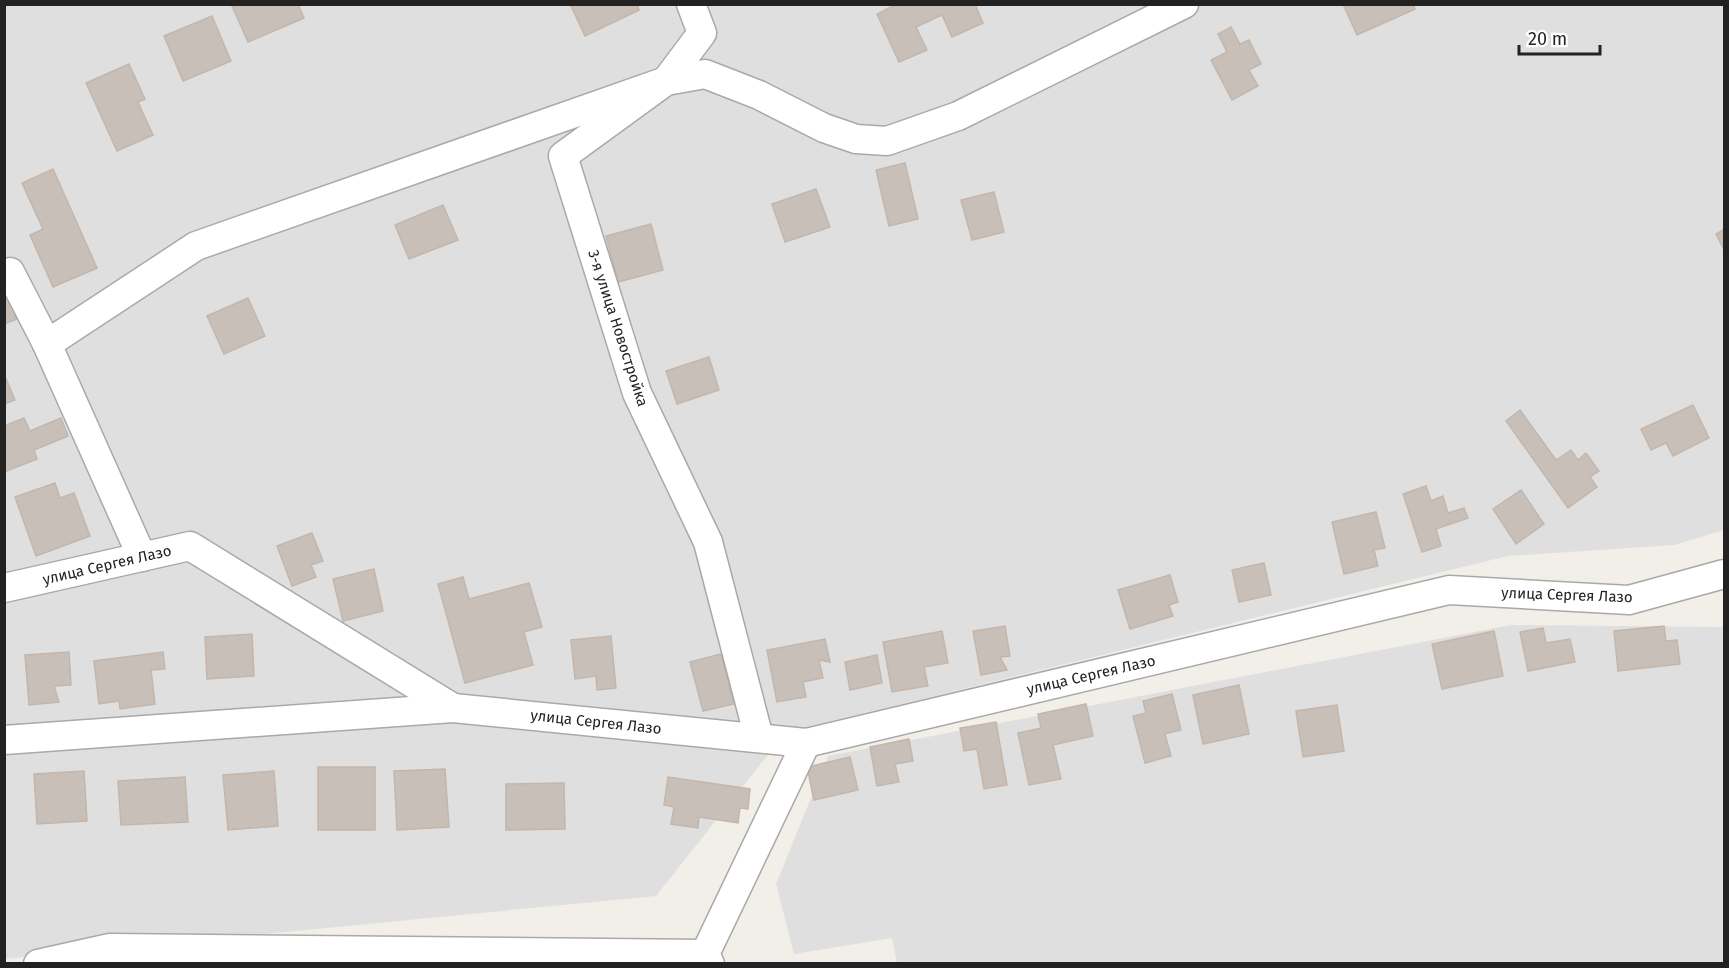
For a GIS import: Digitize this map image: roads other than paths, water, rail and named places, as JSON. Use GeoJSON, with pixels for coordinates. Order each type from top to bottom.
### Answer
{"type":"FeatureCollection","features":[{"type":"Feature","properties":{"kind":"street","name":"3-я улица Новостройка"},"geometry":{"type":"LineString","coordinates":[[691,4],[702,33],[666,81],[563,156],[637,393],[708,542],[759,738]]}},
{"type":"Feature","properties":{"kind":"street"},"geometry":{"type":"LineString","coordinates":[[47,344],[196,246],[666,81],[705,74],[759,95],[824,128],[856,139],[887,141],[958,116],[1184,4]]}},
{"type":"Feature","properties":{"kind":"street"},"geometry":{"type":"LineString","coordinates":[[10,272],[47,344],[142,557]]}},
{"type":"Feature","properties":{"kind":"street","name":"улица Сергея Лазо"},"geometry":{"type":"LineString","coordinates":[[4,588],[190,546],[453,708]]}},
{"type":"Feature","properties":{"kind":"street","name":"улица Сергея Лазо"},"geometry":{"type":"LineString","coordinates":[[4,740],[453,708],[806,743],[1449,590],[1629,600],[1725,574]]}},
{"type":"Feature","properties":{"kind":"street"},"geometry":{"type":"LineString","coordinates":[[38,963],[110,948],[708,958],[806,743]]}}]}
